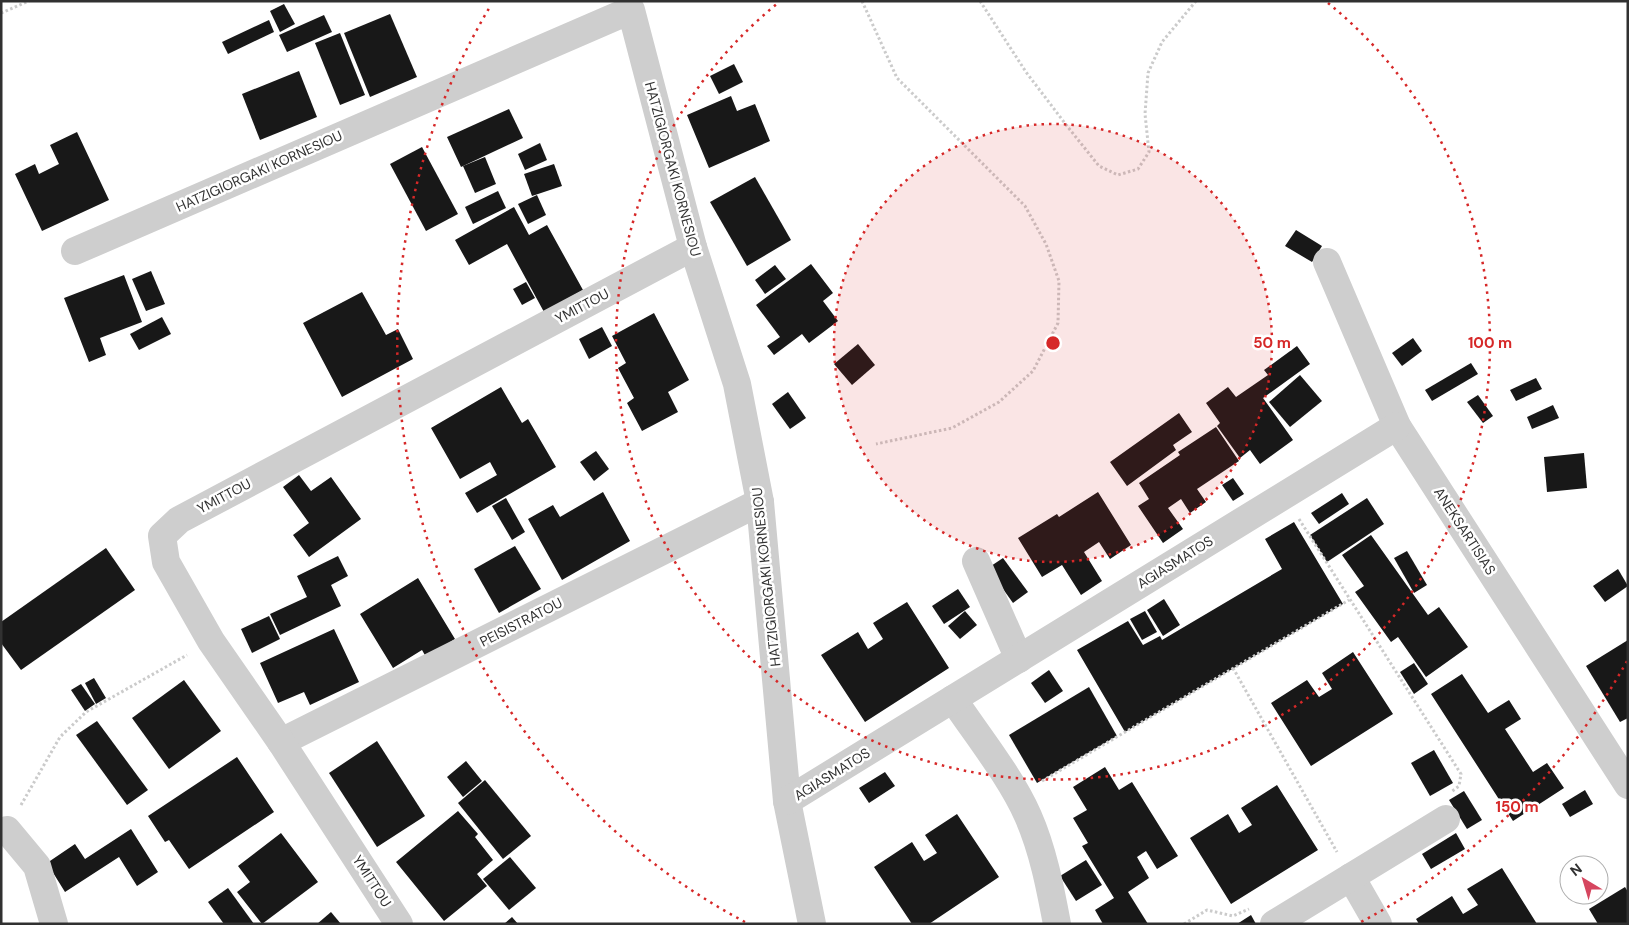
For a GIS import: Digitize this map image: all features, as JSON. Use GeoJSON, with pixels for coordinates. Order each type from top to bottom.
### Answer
{"type":"FeatureCollection","features":[{"type":"Feature","properties":{"kind":"street","name":"HATZIGIORGAKI KORNESIOU"},"geometry":{"type":"LineString","coordinates":[[75,251],[631,10],[693,247],[738,384],[760,502],[788,801],[812,924]]}},
{"type":"Feature","properties":{"kind":"street","name":"YMITTOU"},"geometry":{"type":"LineString","coordinates":[[400,924],[281,742],[211,641],[166,562],[162,536],[179,520],[693,247]]}},
{"type":"Feature","properties":{"kind":"street","name":"ANEKSARTISIAS"},"geometry":{"type":"LineString","coordinates":[[1327,262],[1397,426],[1619,750],[1628,785]]}},
{"type":"Feature","properties":{"kind":"street","name":"AGIASMATOS"},"geometry":{"type":"LineString","coordinates":[[788,801],[1397,426]]}},
{"type":"Feature","properties":{"kind":"street","name":"PEISISTRATOU"},"geometry":{"type":"LineString","coordinates":[[281,742],[760,502]]}},
{"type":"Feature","properties":{"kind":"street"},"geometry":{"type":"LineString","coordinates":[[976,561],[1018,659]]}},
{"type":"Feature","properties":{"kind":"street"},"geometry":{"type":"LineString","coordinates":[[953,699],[1018,796],[1039,845],[1057,924]]}},
{"type":"Feature","properties":{"kind":"street"},"geometry":{"type":"LineString","coordinates":[[1265,915],[1351,877],[1446,819]]}},
{"type":"Feature","properties":{"kind":"street"},"geometry":{"type":"LineString","coordinates":[[7,830],[37,866],[54,924]]}},
{"type":"Feature","properties":{"kind":"street"},"geometry":{"type":"LineString","coordinates":[[1351,877],[1378,924]]}},
{"type":"Feature","properties":{"kind":"path"},"geometry":{"type":"LineString","coordinates":[[1,12],[29,1]]}},
{"type":"Feature","properties":{"kind":"path"},"geometry":{"type":"LineString","coordinates":[[862,1],[897,78],[1026,206],[1046,244],[1059,281],[1058,324],[1034,371],[999,402],[952,428],[876,444]]}},
{"type":"Feature","properties":{"kind":"path"},"geometry":{"type":"LineString","coordinates":[[980,1],[1026,72],[1067,126],[1099,166],[1118,175],[1138,169],[1149,152],[1145,114],[1148,73],[1162,42],[1196,1]]}},
{"type":"Feature","properties":{"kind":"path"},"geometry":{"type":"LineString","coordinates":[[1285,495],[1349,600],[1461,774],[1459,786],[1442,800],[1446,819]]}},
{"type":"Feature","properties":{"kind":"path"},"geometry":{"type":"LineString","coordinates":[[1018,796],[1349,600]]}},
{"type":"Feature","properties":{"kind":"path"},"geometry":{"type":"LineString","coordinates":[[7,830],[60,737],[86,712],[211,641]]}},
{"type":"Feature","properties":{"kind":"path"},"geometry":{"type":"LineString","coordinates":[[1233,668],[1351,877]]}},
{"type":"Feature","properties":{"kind":"path"},"geometry":{"type":"LineString","coordinates":[[1184,924],[1206,910],[1232,916],[1265,915]]}},
{"type":"Feature","properties":{"kind":"building"},"geometry":{"type":"Polygon","coordinates":[[[284,4],[295,24],[280,32],[270,11],[284,4]]]}},
{"type":"Feature","properties":{"kind":"building"},"geometry":{"type":"Polygon","coordinates":[[[390,14],[417,77],[370,97],[344,33],[390,14]]]}},
{"type":"Feature","properties":{"kind":"building"},"geometry":{"type":"Polygon","coordinates":[[[324,15],[332,32],[287,52],[279,35],[324,15]]]}},
{"type":"Feature","properties":{"kind":"building"},"geometry":{"type":"Polygon","coordinates":[[[269,20],[274,32],[228,54],[222,42],[269,20]]]}},
{"type":"Feature","properties":{"kind":"building"},"geometry":{"type":"Polygon","coordinates":[[[340,33],[365,95],[340,105],[315,43],[340,33]]]}},
{"type":"Feature","properties":{"kind":"building"},"geometry":{"type":"Polygon","coordinates":[[[734,64],[743,82],[719,94],[710,76],[734,64]]]}},
{"type":"Feature","properties":{"kind":"building"},"geometry":{"type":"Polygon","coordinates":[[[299,71],[317,117],[260,140],[242,94],[299,71]]]}},
{"type":"Feature","properties":{"kind":"building"},"geometry":{"type":"Polygon","coordinates":[[[731,96],[737,111],[755,104],[770,141],[709,168],[687,115],[731,96]]]}},
{"type":"Feature","properties":{"kind":"building"},"geometry":{"type":"Polygon","coordinates":[[[509,109],[523,138],[461,167],[447,137],[509,109]]]}},
{"type":"Feature","properties":{"kind":"building"},"geometry":{"type":"Polygon","coordinates":[[[77,132],[109,200],[42,231],[15,174],[35,164],[39,174],[59,164],[50,145],[77,132]]]}},
{"type":"Feature","properties":{"kind":"building"},"geometry":{"type":"Polygon","coordinates":[[[540,143],[547,160],[525,170],[518,154],[540,143]]]}},
{"type":"Feature","properties":{"kind":"building"},"geometry":{"type":"Polygon","coordinates":[[[422,147],[458,214],[426,231],[390,164],[422,147]]]}},
{"type":"Feature","properties":{"kind":"building"},"geometry":{"type":"Polygon","coordinates":[[[485,157],[496,184],[475,193],[463,166],[485,157]]]}},
{"type":"Feature","properties":{"kind":"building"},"geometry":{"type":"Polygon","coordinates":[[[554,164],[562,186],[532,196],[524,174],[554,164]]]}},
{"type":"Feature","properties":{"kind":"building"},"geometry":{"type":"Polygon","coordinates":[[[755,177],[791,240],[747,266],[710,202],[755,177]]]}},
{"type":"Feature","properties":{"kind":"building"},"geometry":{"type":"Polygon","coordinates":[[[498,191],[506,208],[473,224],[465,207],[498,191]]]}},
{"type":"Feature","properties":{"kind":"building"},"geometry":{"type":"Polygon","coordinates":[[[537,195],[546,215],[528,224],[518,204],[537,195]]]}},
{"type":"Feature","properties":{"kind":"building"},"geometry":{"type":"Polygon","coordinates":[[[514,207],[529,235],[547,225],[583,290],[544,312],[507,244],[469,265],[455,240],[514,207]]]}},
{"type":"Feature","properties":{"kind":"building"},"geometry":{"type":"Polygon","coordinates":[[[1296,230],[1322,246],[1312,262],[1285,246],[1296,230]]]}},
{"type":"Feature","properties":{"kind":"building"},"geometry":{"type":"Polygon","coordinates":[[[811,264],[833,293],[823,301],[838,321],[809,343],[802,334],[774,355],[767,346],[780,337],[756,305],[811,264]]]}},
{"type":"Feature","properties":{"kind":"building"},"geometry":{"type":"Polygon","coordinates":[[[775,265],[786,279],[765,294],[755,280],[775,265]]]}},
{"type":"Feature","properties":{"kind":"building"},"geometry":{"type":"Polygon","coordinates":[[[151,271],[165,304],[146,311],[132,279],[151,271]]]}},
{"type":"Feature","properties":{"kind":"building"},"geometry":{"type":"Polygon","coordinates":[[[124,275],[142,322],[100,338],[106,355],[89,362],[64,298],[124,275]]]}},
{"type":"Feature","properties":{"kind":"building"},"geometry":{"type":"Polygon","coordinates":[[[526,282],[535,298],[522,305],[513,289],[526,282]]]}},
{"type":"Feature","properties":{"kind":"building"},"geometry":{"type":"Polygon","coordinates":[[[362,292],[386,335],[398,329],[413,359],[342,397],[303,323],[362,292]]]}},
{"type":"Feature","properties":{"kind":"building"},"geometry":{"type":"Polygon","coordinates":[[[654,313],[689,380],[668,392],[678,412],[642,431],[627,403],[634,398],[618,368],[626,363],[612,336],[654,313]]]}},
{"type":"Feature","properties":{"kind":"building"},"geometry":{"type":"Polygon","coordinates":[[[162,317],[171,334],[139,350],[130,334],[162,317]]]}},
{"type":"Feature","properties":{"kind":"building"},"geometry":{"type":"Polygon","coordinates":[[[602,327],[612,346],[589,359],[579,339],[602,327]]]}},
{"type":"Feature","properties":{"kind":"building"},"geometry":{"type":"Polygon","coordinates":[[[1413,338],[1422,351],[1402,366],[1392,353],[1413,338]]]}},
{"type":"Feature","properties":{"kind":"building"},"geometry":{"type":"Polygon","coordinates":[[[858,344],[875,365],[852,385],[834,364],[858,344]]]}},
{"type":"Feature","properties":{"kind":"building"},"geometry":{"type":"Polygon","coordinates":[[[1297,346],[1310,364],[1263,398],[1293,440],[1260,464],[1250,450],[1240,458],[1217,426],[1220,423],[1206,403],[1228,387],[1236,397],[1268,375],[1264,370],[1297,346]]]}},
{"type":"Feature","properties":{"kind":"building"},"geometry":{"type":"Polygon","coordinates":[[[1471,363],[1478,374],[1432,401],[1425,390],[1471,363]]]}},
{"type":"Feature","properties":{"kind":"building"},"geometry":{"type":"Polygon","coordinates":[[[1300,375],[1322,401],[1290,427],[1269,402],[1300,375]]]}},
{"type":"Feature","properties":{"kind":"building"},"geometry":{"type":"Polygon","coordinates":[[[1536,378],[1542,389],[1516,401],[1510,390],[1536,378]]]}},
{"type":"Feature","properties":{"kind":"building"},"geometry":{"type":"Polygon","coordinates":[[[501,387],[522,423],[528,419],[556,467],[477,513],[465,493],[497,475],[490,462],[460,479],[431,428],[501,387]]]}},
{"type":"Feature","properties":{"kind":"building"},"geometry":{"type":"Polygon","coordinates":[[[788,392],[806,418],[790,429],[772,404],[788,392]]]}},
{"type":"Feature","properties":{"kind":"building"},"geometry":{"type":"Polygon","coordinates":[[[1478,395],[1493,416],[1483,423],[1467,402],[1478,395]]]}},
{"type":"Feature","properties":{"kind":"building"},"geometry":{"type":"Polygon","coordinates":[[[1553,405],[1559,418],[1532,429],[1527,417],[1553,405]]]}},
{"type":"Feature","properties":{"kind":"building"},"geometry":{"type":"Polygon","coordinates":[[[1179,413],[1192,432],[1173,445],[1176,450],[1127,486],[1110,462],[1179,413]]]}},
{"type":"Feature","properties":{"kind":"building"},"geometry":{"type":"Polygon","coordinates":[[[1216,427],[1239,461],[1197,489],[1206,502],[1190,513],[1181,499],[1168,508],[1183,529],[1163,543],[1138,506],[1149,499],[1139,483],[1180,455],[1178,452],[1216,427]]]}},
{"type":"Feature","properties":{"kind":"building"},"geometry":{"type":"Polygon","coordinates":[[[596,451],[609,469],[594,481],[580,462],[596,451]]]}},
{"type":"Feature","properties":{"kind":"building"},"geometry":{"type":"Polygon","coordinates":[[[1584,453],[1587,488],[1547,492],[1544,457],[1584,453]]]}},
{"type":"Feature","properties":{"kind":"building"},"geometry":{"type":"Polygon","coordinates":[[[299,475],[311,491],[331,477],[361,519],[309,557],[293,535],[309,523],[283,487],[299,475]]]}},
{"type":"Feature","properties":{"kind":"building"},"geometry":{"type":"Polygon","coordinates":[[[1233,478],[1244,494],[1233,501],[1222,485],[1233,478]]]}},
{"type":"Feature","properties":{"kind":"building"},"geometry":{"type":"Polygon","coordinates":[[[603,492],[630,541],[562,580],[528,519],[553,505],[560,517],[603,492]]]}},
{"type":"Feature","properties":{"kind":"building"},"geometry":{"type":"Polygon","coordinates":[[[1098,492],[1131,545],[1110,559],[1099,542],[1084,552],[1102,581],[1081,595],[1062,565],[1042,577],[1018,538],[1057,514],[1059,517],[1098,492]]]}},
{"type":"Feature","properties":{"kind":"building"},"geometry":{"type":"Polygon","coordinates":[[[1342,493],[1349,504],[1319,524],[1311,513],[1342,493]]]}},
{"type":"Feature","properties":{"kind":"building"},"geometry":{"type":"Polygon","coordinates":[[[506,498],[525,532],[512,540],[492,506],[506,498]]]}},
{"type":"Feature","properties":{"kind":"building"},"geometry":{"type":"Polygon","coordinates":[[[1367,498],[1384,524],[1327,562],[1310,535],[1367,498]]]}},
{"type":"Feature","properties":{"kind":"building"},"geometry":{"type":"Polygon","coordinates":[[[1294,522],[1343,604],[1125,732],[1077,650],[1128,621],[1143,645],[1160,636],[1162,640],[1282,569],[1265,539],[1294,522]]]}},
{"type":"Feature","properties":{"kind":"building"},"geometry":{"type":"Polygon","coordinates":[[[1371,535],[1428,615],[1439,607],[1468,647],[1426,677],[1398,637],[1391,642],[1355,592],[1364,586],[1342,555],[1371,535]]]}},
{"type":"Feature","properties":{"kind":"building"},"geometry":{"type":"Polygon","coordinates":[[[515,546],[541,589],[499,613],[474,569],[515,546]]]}},
{"type":"Feature","properties":{"kind":"building"},"geometry":{"type":"Polygon","coordinates":[[[106,548],[135,590],[21,670],[1,643],[1,622],[106,548]]]}},
{"type":"Feature","properties":{"kind":"building"},"geometry":{"type":"Polygon","coordinates":[[[1407,551],[1427,585],[1414,593],[1394,558],[1407,551]]]}},
{"type":"Feature","properties":{"kind":"building"},"geometry":{"type":"Polygon","coordinates":[[[338,556],[348,576],[331,585],[341,606],[280,635],[270,614],[307,597],[297,576],[338,556]]]}},
{"type":"Feature","properties":{"kind":"building"},"geometry":{"type":"Polygon","coordinates":[[[1003,558],[1028,592],[1013,603],[988,568],[1003,558]]]}},
{"type":"Feature","properties":{"kind":"building"},"geometry":{"type":"Polygon","coordinates":[[[1618,569],[1628,586],[1605,602],[1593,586],[1618,569]]]}},
{"type":"Feature","properties":{"kind":"building"},"geometry":{"type":"Polygon","coordinates":[[[418,578],[455,639],[426,657],[422,650],[393,668],[360,614],[418,578]]]}},
{"type":"Feature","properties":{"kind":"building"},"geometry":{"type":"Polygon","coordinates":[[[958,589],[970,607],[944,624],[932,606],[958,589]]]}},
{"type":"Feature","properties":{"kind":"building"},"geometry":{"type":"Polygon","coordinates":[[[1164,599],[1180,625],[1163,636],[1147,610],[1164,599]]]}},
{"type":"Feature","properties":{"kind":"building"},"geometry":{"type":"Polygon","coordinates":[[[907,602],[949,668],[865,722],[821,655],[858,632],[868,649],[883,639],[873,623],[907,602]]]}},
{"type":"Feature","properties":{"kind":"building"},"geometry":{"type":"Polygon","coordinates":[[[965,611],[977,625],[960,639],[948,626],[965,611]]]}},
{"type":"Feature","properties":{"kind":"building"},"geometry":{"type":"Polygon","coordinates":[[[1145,611],[1157,632],[1142,640],[1130,619],[1145,611]]]}},
{"type":"Feature","properties":{"kind":"building"},"geometry":{"type":"Polygon","coordinates":[[[269,616],[280,639],[252,653],[241,629],[269,616]]]}},
{"type":"Feature","properties":{"kind":"building"},"geometry":{"type":"Polygon","coordinates":[[[334,629],[359,682],[310,705],[304,692],[278,703],[260,663],[334,629]]]}},
{"type":"Feature","properties":{"kind":"building"},"geometry":{"type":"Polygon","coordinates":[[[1628,640],[1628,718],[1620,722],[1586,666],[1628,640]]]}},
{"type":"Feature","properties":{"kind":"building"},"geometry":{"type":"Polygon","coordinates":[[[1353,652],[1393,714],[1311,766],[1271,703],[1307,680],[1319,697],[1332,689],[1322,673],[1353,652]]]}},
{"type":"Feature","properties":{"kind":"building"},"geometry":{"type":"Polygon","coordinates":[[[1414,663],[1428,684],[1414,694],[1400,672],[1414,663]]]}},
{"type":"Feature","properties":{"kind":"building"},"geometry":{"type":"Polygon","coordinates":[[[1049,670],[1063,691],[1045,703],[1031,683],[1049,670]]]}},
{"type":"Feature","properties":{"kind":"building"},"geometry":{"type":"Polygon","coordinates":[[[1462,674],[1488,713],[1509,700],[1521,719],[1505,729],[1533,772],[1547,763],[1564,788],[1513,821],[1431,694],[1462,674]]]}},
{"type":"Feature","properties":{"kind":"building"},"geometry":{"type":"Polygon","coordinates":[[[94,678],[106,698],[96,704],[85,683],[94,678]]]}},
{"type":"Feature","properties":{"kind":"building"},"geometry":{"type":"Polygon","coordinates":[[[184,680],[221,731],[169,769],[132,718],[184,680]]]}},
{"type":"Feature","properties":{"kind":"building"},"geometry":{"type":"Polygon","coordinates":[[[81,684],[95,704],[85,711],[71,690],[81,684]]]}},
{"type":"Feature","properties":{"kind":"building"},"geometry":{"type":"Polygon","coordinates":[[[1089,687],[1117,736],[1037,783],[1009,735],[1089,687]]]}},
{"type":"Feature","properties":{"kind":"building"},"geometry":{"type":"Polygon","coordinates":[[[97,721],[148,790],[127,805],[76,735],[97,721]]]}},
{"type":"Feature","properties":{"kind":"building"},"geometry":{"type":"Polygon","coordinates":[[[377,741],[425,816],[377,847],[329,773],[377,741]]]}},
{"type":"Feature","properties":{"kind":"building"},"geometry":{"type":"Polygon","coordinates":[[[1434,750],[1453,783],[1430,796],[1411,763],[1434,750]]]}},
{"type":"Feature","properties":{"kind":"building"},"geometry":{"type":"Polygon","coordinates":[[[237,757],[274,812],[189,869],[169,840],[165,842],[148,816],[237,757]]]}},
{"type":"Feature","properties":{"kind":"building"},"geometry":{"type":"Polygon","coordinates":[[[466,761],[482,781],[463,797],[447,777],[466,761]]]}},
{"type":"Feature","properties":{"kind":"building"},"geometry":{"type":"Polygon","coordinates":[[[1105,767],[1119,790],[1132,782],[1178,856],[1157,869],[1146,851],[1137,857],[1149,878],[1128,892],[1148,924],[1103,924],[1095,910],[1114,898],[1082,846],[1088,843],[1073,818],[1087,810],[1073,787],[1105,767]]]}},
{"type":"Feature","properties":{"kind":"building"},"geometry":{"type":"Polygon","coordinates":[[[885,772],[895,786],[869,803],[859,788],[885,772]]]}},
{"type":"Feature","properties":{"kind":"building"},"geometry":{"type":"Polygon","coordinates":[[[485,780],[531,836],[503,859],[458,803],[485,780]]]}},
{"type":"Feature","properties":{"kind":"building"},"geometry":{"type":"Polygon","coordinates":[[[1277,785],[1318,850],[1231,904],[1190,838],[1228,814],[1239,833],[1252,825],[1241,808],[1277,785]]]}},
{"type":"Feature","properties":{"kind":"building"},"geometry":{"type":"Polygon","coordinates":[[[1585,790],[1593,804],[1570,817],[1562,804],[1585,790]]]}},
{"type":"Feature","properties":{"kind":"building"},"geometry":{"type":"Polygon","coordinates":[[[1464,791],[1482,820],[1467,829],[1449,800],[1464,791]]]}},
{"type":"Feature","properties":{"kind":"building"},"geometry":{"type":"Polygon","coordinates":[[[458,811],[478,834],[475,837],[493,860],[477,874],[487,886],[444,921],[396,862],[458,811]]]}},
{"type":"Feature","properties":{"kind":"building"},"geometry":{"type":"Polygon","coordinates":[[[957,814],[999,877],[929,924],[912,924],[874,867],[912,842],[924,861],[937,853],[925,835],[957,814]]]}},
{"type":"Feature","properties":{"kind":"building"},"geometry":{"type":"Polygon","coordinates":[[[131,829],[158,872],[137,886],[119,857],[65,892],[47,863],[75,844],[85,859],[131,829]]]}},
{"type":"Feature","properties":{"kind":"building"},"geometry":{"type":"Polygon","coordinates":[[[281,833],[318,882],[262,924],[237,892],[250,882],[238,866],[281,833]]]}},
{"type":"Feature","properties":{"kind":"building"},"geometry":{"type":"Polygon","coordinates":[[[1456,833],[1465,849],[1431,869],[1422,854],[1456,833]]]}},
{"type":"Feature","properties":{"kind":"building"},"geometry":{"type":"Polygon","coordinates":[[[510,857],[536,888],[509,910],[483,879],[510,857]]]}},
{"type":"Feature","properties":{"kind":"building"},"geometry":{"type":"Polygon","coordinates":[[[1086,860],[1102,885],[1076,901],[1060,876],[1086,860]]]}},
{"type":"Feature","properties":{"kind":"building"},"geometry":{"type":"Polygon","coordinates":[[[1502,868],[1537,924],[1419,924],[1416,919],[1452,896],[1463,914],[1478,905],[1467,889],[1502,868]]]}},
{"type":"Feature","properties":{"kind":"building"},"geometry":{"type":"Polygon","coordinates":[[[1625,887],[1628,892],[1628,924],[1598,924],[1589,909],[1596,905],[1609,905],[1609,897],[1625,887]]]}},
{"type":"Feature","properties":{"kind":"building"},"geometry":{"type":"Polygon","coordinates":[[[228,888],[254,924],[224,924],[208,902],[228,888]]]}},
{"type":"Feature","properties":{"kind":"building"},"geometry":{"type":"Polygon","coordinates":[[[331,912],[341,924],[317,924],[331,912]]]}},
{"type":"Feature","properties":{"kind":"building"},"geometry":{"type":"Polygon","coordinates":[[[1251,915],[1256,924],[1237,924],[1251,915]]]}},
{"type":"Feature","properties":{"kind":"building"},"geometry":{"type":"Polygon","coordinates":[[[512,917],[518,924],[504,924],[512,917]]]}}]}
